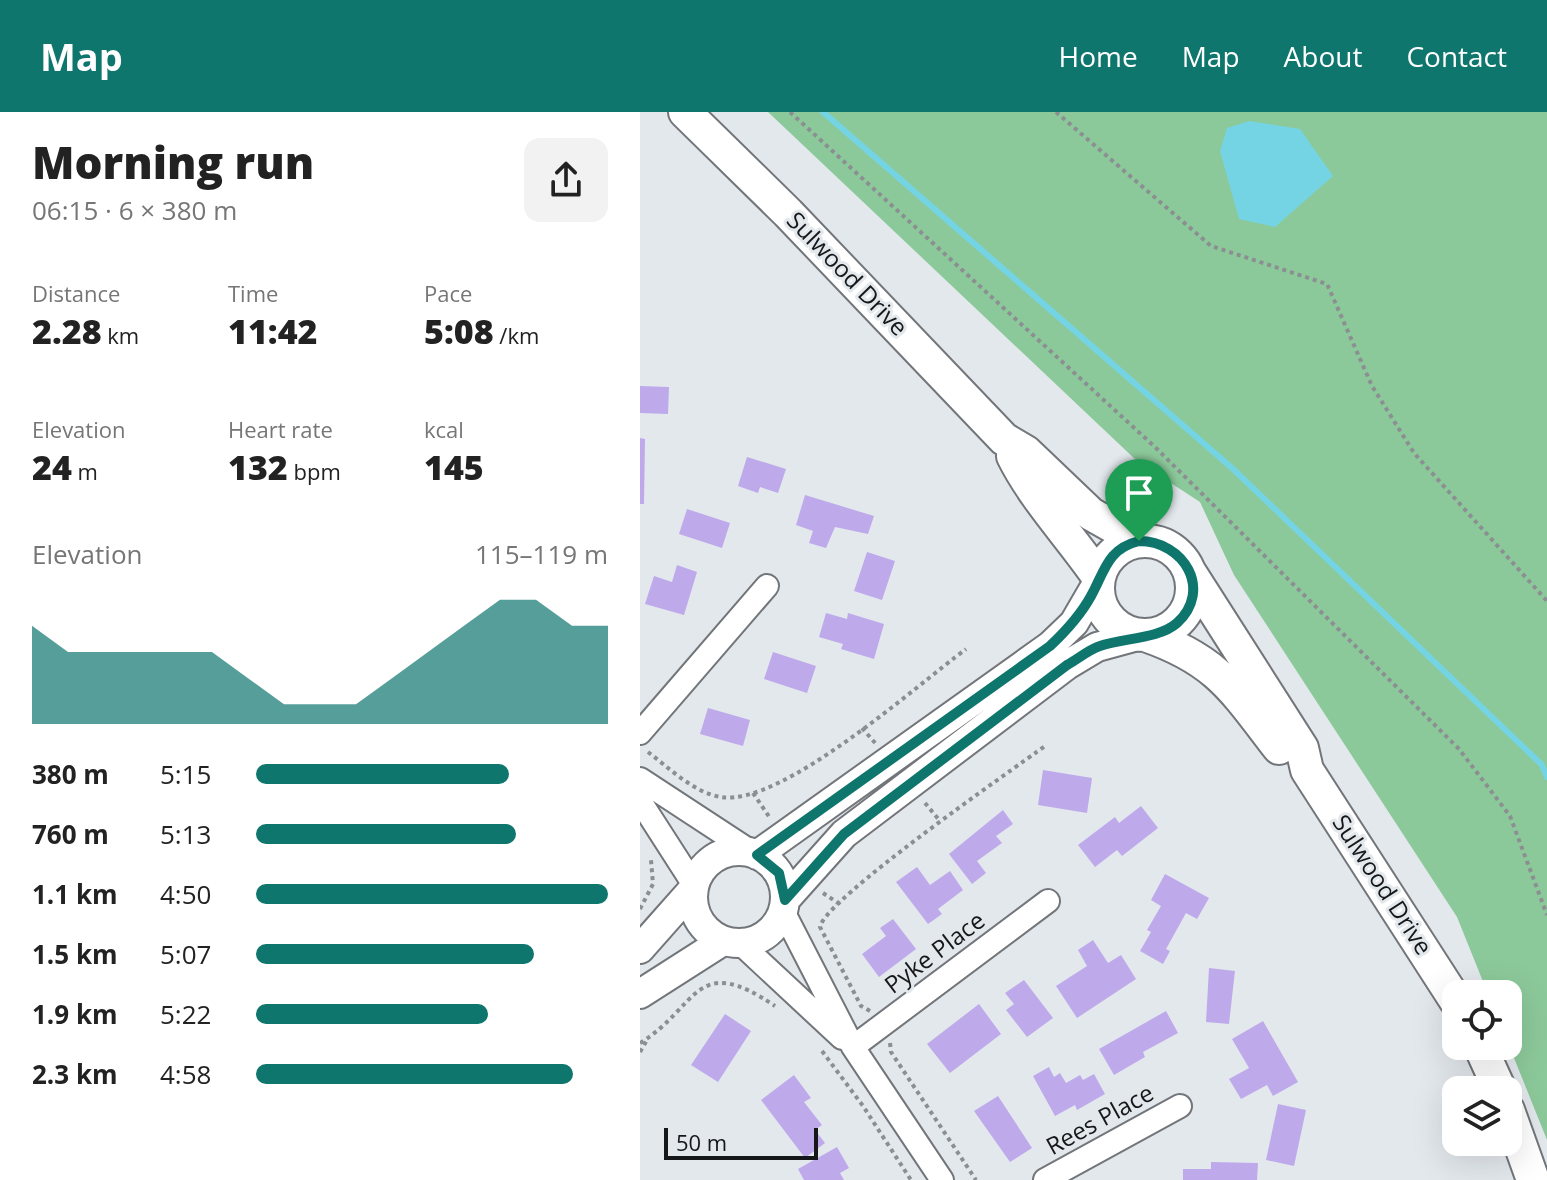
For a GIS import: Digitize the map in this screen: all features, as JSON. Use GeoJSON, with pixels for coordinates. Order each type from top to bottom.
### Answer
{"type":"FeatureCollection","features":[{"type":"Feature","properties":{"kind":"main road","name":"Sulwood Drive"},"geometry":{"type":"LineString","coordinates":[[685,112],[798,223],[1004,439],[1026,452],[1091,514],[1139,541]]}},
{"type":"Feature","properties":{"kind":"main road","name":"Sulwood Drive"},"geometry":{"type":"LineString","coordinates":[[1004,439],[1026,481],[1099,579]]}},
{"type":"Feature","properties":{"kind":"main road"},"geometry":{"type":"LineString","coordinates":[[1139,541],[1164,545],[1183,560],[1189,571],[1192,594],[1184,615],[1167,630],[1143,635],[1120,628],[1105,612],[1098,591],[1103,567],[1118,550],[1139,541]]}},
{"type":"Feature","properties":{"kind":"main road","name":"Sulwood Drive"},"geometry":{"type":"LineString","coordinates":[[1189,571],[1302,748],[1307,770],[1442,980]]}},
{"type":"Feature","properties":{"kind":"main road","name":"Sulwood Drive"},"geometry":{"type":"LineString","coordinates":[[1143,635],[1180,647],[1216,670],[1283,752],[1307,770]]}},
{"type":"Feature","properties":{"kind":"main road"},"geometry":{"type":"LineString","coordinates":[[1522,1149],[1533,1180]]}},
{"type":"Feature","properties":{"kind":"street"},"geometry":{"type":"LineString","coordinates":[[640,949],[694,886],[710,861],[723,854],[755,854],[1050,646],[1074,623],[1099,579]]}},
{"type":"Feature","properties":{"kind":"street"},"geometry":{"type":"LineString","coordinates":[[643,742],[767,586]]}},
{"type":"Feature","properties":{"kind":"street"},"geometry":{"type":"LineString","coordinates":[[640,994],[732,942],[767,934],[784,906],[844,834],[1067,665],[1097,647],[1143,635]]}},
{"type":"Feature","properties":{"kind":"street"},"geometry":{"type":"LineString","coordinates":[[640,779],[779,873],[784,906],[853,1047],[942,1180]]}},
{"type":"Feature","properties":{"kind":"street"},"geometry":{"type":"LineString","coordinates":[[640,801],[694,886],[696,913],[702,925],[732,942],[853,1047]]}},
{"type":"Feature","properties":{"kind":"street","name":"Pyke Place"},"geometry":{"type":"LineString","coordinates":[[853,1047],[1048,901]]}},
{"type":"Feature","properties":{"kind":"street","name":"Rees Place"},"geometry":{"type":"LineString","coordinates":[[1045,1180],[1180,1106]]}},
{"type":"Feature","properties":{"kind":"path"},"geometry":{"type":"LineString","coordinates":[[790,112],[1155,447],[1459,749],[1510,816],[1547,915]]}},
{"type":"Feature","properties":{"kind":"path"},"geometry":{"type":"LineString","coordinates":[[1056,112],[1211,246],[1327,284],[1372,386],[1414,453],[1547,601]]}},
{"type":"Feature","properties":{"kind":"path"},"geometry":{"type":"LineString","coordinates":[[643,742],[700,789],[721,797],[768,789],[804,770],[966,649]]}},
{"type":"Feature","properties":{"kind":"path"},"geometry":{"type":"LineString","coordinates":[[878,1015],[861,1006],[820,927],[821,921],[838,903],[941,821],[1045,746]]}},
{"type":"Feature","properties":{"kind":"path"},"geometry":{"type":"LineString","coordinates":[[640,909],[653,884],[652,863],[646,852]]}},
{"type":"Feature","properties":{"kind":"path"},"geometry":{"type":"LineString","coordinates":[[820,891],[838,903]]}},
{"type":"Feature","properties":{"kind":"path"},"geometry":{"type":"LineString","coordinates":[[640,1043],[703,985],[719,981],[748,990],[782,1011]]}},
{"type":"Feature","properties":{"kind":"path"},"geometry":{"type":"LineString","coordinates":[[748,990],[754,982]]}},
{"type":"Feature","properties":{"kind":"path"},"geometry":{"type":"LineString","coordinates":[[889,1034],[891,1052],[976,1180]]}},
{"type":"Feature","properties":{"kind":"path"},"geometry":{"type":"LineString","coordinates":[[640,1052],[648,1038]]}},
{"type":"Feature","properties":{"kind":"path"},"geometry":{"type":"LineString","coordinates":[[814,1043],[863,1106],[911,1180]]}},
{"type":"Feature","properties":{"kind":"green space"},"geometry":{"type":"Polygon","coordinates":[[[768,112],[1547,112],[1547,1140],[1515,1060],[1522,1060],[1522,980],[1482,980],[1457,917],[1234,575],[1200,502],[1137,461],[768,112]]]}},
{"type":"Feature","properties":{"kind":"water"},"geometry":{"type":"Polygon","coordinates":[[[1249,121],[1300,129],[1333,176],[1275,227],[1239,219],[1220,151],[1227,128],[1249,121]]]}},
{"type":"Feature","properties":{"kind":"building"},"geometry":{"type":"Polygon","coordinates":[[[640,386],[669,387],[668,414],[640,413],[640,386]]]}},
{"type":"Feature","properties":{"kind":"building"},"geometry":{"type":"Polygon","coordinates":[[[640,438],[645,439],[644,504],[640,504],[640,438]]]}},
{"type":"Feature","properties":{"kind":"building"},"geometry":{"type":"Polygon","coordinates":[[[747,457],[786,469],[778,493],[760,487],[758,493],[738,486],[747,457]]]}},
{"type":"Feature","properties":{"kind":"building"},"geometry":{"type":"Polygon","coordinates":[[[805,495],[874,516],[868,534],[835,527],[826,548],[809,543],[813,531],[796,525],[805,495]]]}},
{"type":"Feature","properties":{"kind":"building"},"geometry":{"type":"Polygon","coordinates":[[[687,509],[730,523],[722,548],[679,534],[687,509]]]}},
{"type":"Feature","properties":{"kind":"building"},"geometry":{"type":"Polygon","coordinates":[[[867,552],[895,561],[882,600],[854,591],[867,552]]]}},
{"type":"Feature","properties":{"kind":"building"},"geometry":{"type":"Polygon","coordinates":[[[677,565],[697,572],[684,615],[645,604],[654,576],[672,582],[677,565]]]}},
{"type":"Feature","properties":{"kind":"building"},"geometry":{"type":"Polygon","coordinates":[[[826,613],[847,619],[848,613],[884,624],[874,659],[841,649],[843,644],[819,637],[826,613]]]}},
{"type":"Feature","properties":{"kind":"building"},"geometry":{"type":"Polygon","coordinates":[[[773,652],[816,666],[807,693],[764,679],[773,652]]]}},
{"type":"Feature","properties":{"kind":"building"},"geometry":{"type":"Polygon","coordinates":[[[708,708],[750,720],[743,746],[700,734],[708,708]]]}},
{"type":"Feature","properties":{"kind":"building"},"geometry":{"type":"Polygon","coordinates":[[[1043,770],[1092,778],[1087,813],[1038,805],[1043,770]]]}},
{"type":"Feature","properties":{"kind":"building"},"geometry":{"type":"Polygon","coordinates":[[[1141,806],[1158,828],[1122,856],[1117,850],[1095,867],[1078,845],[1115,817],[1119,823],[1141,806]]]}},
{"type":"Feature","properties":{"kind":"building"},"geometry":{"type":"Polygon","coordinates":[[[1003,810],[1013,824],[996,836],[1002,843],[977,861],[986,873],[972,884],[949,854],[1003,810]]]}},
{"type":"Feature","properties":{"kind":"building"},"geometry":{"type":"Polygon","coordinates":[[[917,867],[930,885],[950,871],[963,890],[938,909],[942,914],[928,924],[896,882],[917,867]]]}},
{"type":"Feature","properties":{"kind":"building"},"geometry":{"type":"Polygon","coordinates":[[[1165,874],[1209,898],[1197,919],[1186,913],[1166,949],[1170,951],[1163,964],[1140,951],[1151,932],[1147,930],[1161,906],[1151,900],[1165,874]]]}},
{"type":"Feature","properties":{"kind":"building"},"geometry":{"type":"Polygon","coordinates":[[[893,919],[916,949],[879,977],[862,954],[886,936],[880,928],[893,919]]]}},
{"type":"Feature","properties":{"kind":"building"},"geometry":{"type":"Polygon","coordinates":[[[1093,940],[1108,963],[1121,955],[1136,979],[1077,1018],[1056,986],[1087,966],[1078,950],[1093,940]]]}},
{"type":"Feature","properties":{"kind":"building"},"geometry":{"type":"Polygon","coordinates":[[[1209,968],[1235,971],[1229,1024],[1206,1022],[1209,968]]]}},
{"type":"Feature","properties":{"kind":"building"},"geometry":{"type":"Polygon","coordinates":[[[1024,980],[1053,1018],[1027,1037],[1006,1010],[1014,1004],[1005,993],[1024,980]]]}},
{"type":"Feature","properties":{"kind":"building"},"geometry":{"type":"Polygon","coordinates":[[[979,1004],[1001,1034],[950,1073],[927,1044],[979,1004]]]}},
{"type":"Feature","properties":{"kind":"building"},"geometry":{"type":"Polygon","coordinates":[[[1166,1011],[1178,1033],[1143,1052],[1145,1057],[1114,1075],[1099,1049],[1166,1011]]]}},
{"type":"Feature","properties":{"kind":"building"},"geometry":{"type":"Polygon","coordinates":[[[725,1014],[751,1031],[718,1082],[691,1065],[725,1014]]]}},
{"type":"Feature","properties":{"kind":"building"},"geometry":{"type":"Polygon","coordinates":[[[1263,1021],[1298,1082],[1273,1096],[1267,1085],[1241,1099],[1229,1079],[1249,1068],[1232,1039],[1263,1021]]]}},
{"type":"Feature","properties":{"kind":"building"},"geometry":{"type":"Polygon","coordinates":[[[1049,1067],[1054,1077],[1060,1073],[1066,1083],[1080,1075],[1083,1080],[1094,1074],[1105,1094],[1077,1110],[1075,1105],[1055,1116],[1033,1076],[1049,1067]]]}},
{"type":"Feature","properties":{"kind":"building"},"geometry":{"type":"Polygon","coordinates":[[[794,1075],[811,1098],[804,1102],[822,1125],[815,1130],[825,1143],[805,1158],[761,1100],[794,1075]]]}},
{"type":"Feature","properties":{"kind":"building"},"geometry":{"type":"Polygon","coordinates":[[[998,1096],[1032,1148],[1010,1162],[974,1111],[998,1096]]]}},
{"type":"Feature","properties":{"kind":"building"},"geometry":{"type":"Polygon","coordinates":[[[1278,1104],[1306,1110],[1294,1166],[1266,1160],[1278,1104]]]}},
{"type":"Feature","properties":{"kind":"building"},"geometry":{"type":"Polygon","coordinates":[[[837,1147],[849,1168],[840,1173],[844,1180],[804,1180],[798,1169],[837,1147]]]}},
{"type":"Feature","properties":{"kind":"building"},"geometry":{"type":"Polygon","coordinates":[[[1211,1162],[1258,1163],[1257,1180],[1183,1180],[1183,1169],[1211,1169],[1211,1162]]]}},
{"type":"Feature","properties":{"kind":"waterway"},"geometry":{"type":"LineString","coordinates":[[823,112],[1232,468],[1542,765],[1547,777]]}},
{"type":"Feature","properties":{"kind":"route"},"geometry":{"type":"LineString","coordinates":[[1139,541],[1164,545],[1183,560],[1192,582],[1192,594],[1184,615],[1167,630],[1097,647],[1067,665],[844,834],[785,900],[779,873],[757,855],[1050,646],[1074,623],[1092,595],[1109,557],[1128,544],[1139,541]]}}]}
